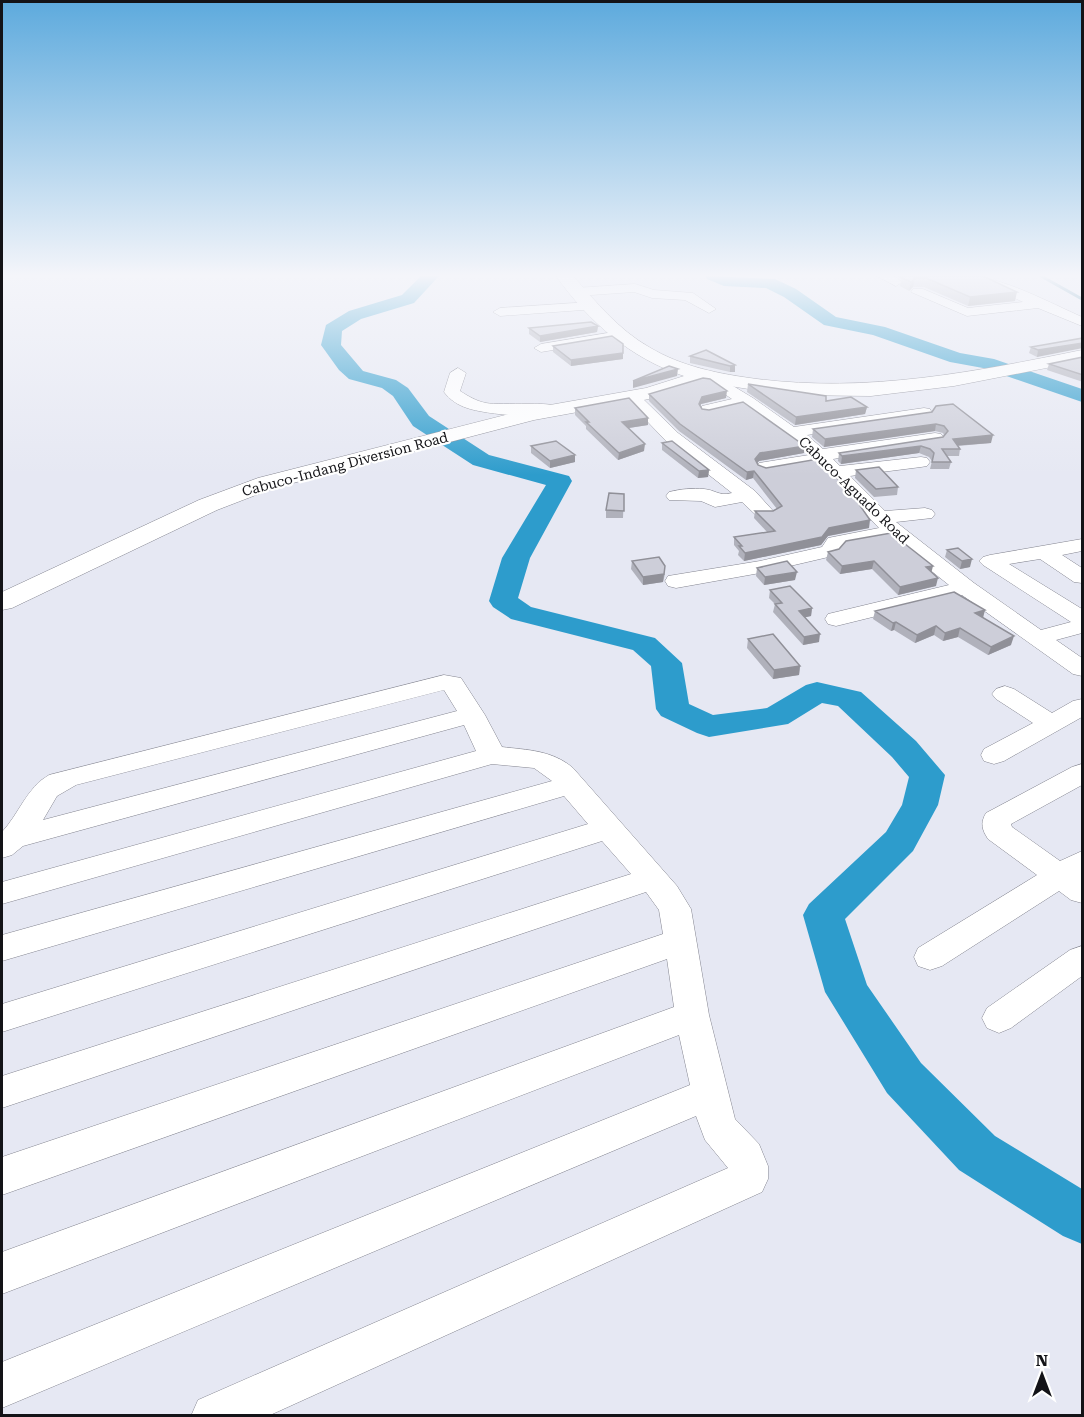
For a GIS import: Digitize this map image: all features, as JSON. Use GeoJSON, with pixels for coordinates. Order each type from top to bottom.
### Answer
{"type":"FeatureCollection","features":[{"type":"Feature","properties":{"kind":"main road"},"geometry":{"type":"LineString","coordinates":[[632,342],[654,357],[707,376],[769,388],[845,393],[910,388],[1080,358]]}},
{"type":"Feature","properties":{"kind":"main road","name":"Cabuco-Indang Diversion Road"},"geometry":{"type":"LineString","coordinates":[[2,602],[237,492],[312,470],[556,409],[632,397],[707,376]]}},
{"type":"Feature","properties":{"kind":"street"},"geometry":{"type":"LineString","coordinates":[[541,348],[563,342]]}},
{"type":"Feature","properties":{"kind":"street"},"geometry":{"type":"LineString","coordinates":[[458,373],[452,392],[464,400],[493,409],[556,409]]}},
{"type":"Feature","properties":{"kind":"street","name":"Cabuco-Aguado Road"},"geometry":{"type":"LineString","coordinates":[[707,376],[793,432],[887,524],[966,588],[1083,669]]}},
{"type":"Feature","properties":{"kind":"street"},"geometry":{"type":"LineString","coordinates":[[632,397],[651,413],[658,433],[748,495],[765,513]]}},
{"type":"Feature","properties":{"kind":"street"},"geometry":{"type":"LineString","coordinates":[[708,410],[747,401]]}},
{"type":"Feature","properties":{"kind":"street"},"geometry":{"type":"LineString","coordinates":[[855,407],[873,420]]}},
{"type":"Feature","properties":{"kind":"street"},"geometry":{"type":"LineString","coordinates":[[793,432],[924,413]]}},
{"type":"Feature","properties":{"kind":"street"},"geometry":{"type":"LineString","coordinates":[[826,462],[935,438]]}},
{"type":"Feature","properties":{"kind":"street"},"geometry":{"type":"LineString","coordinates":[[765,467],[826,462],[921,462]]}},
{"type":"Feature","properties":{"kind":"street"},"geometry":{"type":"LineString","coordinates":[[676,496],[704,495],[715,501],[722,501],[748,495]]}},
{"type":"Feature","properties":{"kind":"street"},"geometry":{"type":"LineString","coordinates":[[675,581],[760,567],[830,551],[835,542],[925,514]]}},
{"type":"Feature","properties":{"kind":"street"},"geometry":{"type":"LineString","coordinates":[[1083,545],[990,561],[1083,619]]}},
{"type":"Feature","properties":{"kind":"street"},"geometry":{"type":"LineString","coordinates":[[1044,552],[1083,577]]}},
{"type":"Feature","properties":{"kind":"street"},"geometry":{"type":"LineString","coordinates":[[836,619],[966,588]]}},
{"type":"Feature","properties":{"kind":"street"},"geometry":{"type":"LineString","coordinates":[[1038,638],[1083,626]]}},
{"type":"Feature","properties":{"kind":"street"},"geometry":{"type":"LineString","coordinates":[[1058,672],[1083,690]]}},
{"type":"Feature","properties":{"kind":"street"},"geometry":{"type":"LineString","coordinates":[[6,842],[30,818],[42,792],[51,784],[67,778],[444,681],[452,683],[472,715],[492,755]]}},
{"type":"Feature","properties":{"kind":"street"},"geometry":{"type":"LineString","coordinates":[[1005,694],[1052,724]]}},
{"type":"Feature","properties":{"kind":"street"},"geometry":{"type":"LineString","coordinates":[[994,755],[1083,707]]}},
{"type":"Feature","properties":{"kind":"street"},"geometry":{"type":"LineString","coordinates":[[6,842],[472,715]]}},
{"type":"Feature","properties":{"kind":"street"},"geometry":{"type":"LineString","coordinates":[[2,893],[492,755],[540,760],[562,771],[570,785],[666,894],[675,909],[692,1015],[718,1128],[745,1157],[748,1179],[214,1416]]}},
{"type":"Feature","properties":{"kind":"street"},"geometry":{"type":"LineString","coordinates":[[1075,877],[998,832],[996,820],[1083,773]]}},
{"type":"Feature","properties":{"kind":"street"},"geometry":{"type":"LineString","coordinates":[[2,948],[570,785]]}},
{"type":"Feature","properties":{"kind":"street"},"geometry":{"type":"LineString","coordinates":[[2,1018],[610,828]]}},
{"type":"Feature","properties":{"kind":"street"},"geometry":{"type":"LineString","coordinates":[[930,957],[1075,877]]}},
{"type":"Feature","properties":{"kind":"street"},"geometry":{"type":"LineString","coordinates":[[2,1092],[651,879]]}},
{"type":"Feature","properties":{"kind":"street"},"geometry":{"type":"LineString","coordinates":[[2,1176],[680,941]]}},
{"type":"Feature","properties":{"kind":"street"},"geometry":{"type":"LineString","coordinates":[[999,1018],[1083,959]]}},
{"type":"Feature","properties":{"kind":"street"},"geometry":{"type":"LineString","coordinates":[[2,1273],[692,1015]]}},
{"type":"Feature","properties":{"kind":"street"},"geometry":{"type":"LineString","coordinates":[[2,1385],[711,1093]]}},
{"type":"Feature","properties":{"kind":"building"},"geometry":{"type":"Polygon","coordinates":[[[576,342],[620,342],[623,344],[623,353],[571,360],[553,346],[576,342]]]}},
{"type":"Feature","properties":{"kind":"building"},"geometry":{"type":"Polygon","coordinates":[[[1059,342],[1083,342],[1038,350],[1031,347],[1059,342]]]}},
{"type":"Feature","properties":{"kind":"building"},"geometry":{"type":"Polygon","coordinates":[[[706,350],[735,365],[730,366],[690,356],[706,350]]]}},
{"type":"Feature","properties":{"kind":"building"},"geometry":{"type":"Polygon","coordinates":[[[1083,357],[1083,375],[1049,364],[1083,357]]]}},
{"type":"Feature","properties":{"kind":"building"},"geometry":{"type":"Polygon","coordinates":[[[669,366],[678,369],[633,381],[669,366]]]}},
{"type":"Feature","properties":{"kind":"building"},"geometry":{"type":"Polygon","coordinates":[[[703,378],[710,379],[727,391],[702,397],[699,404],[702,409],[709,410],[743,402],[805,446],[760,453],[755,459],[758,465],[766,468],[818,459],[850,491],[870,520],[829,528],[822,537],[745,553],[734,537],[775,531],[755,511],[773,511],[782,506],[754,471],[747,472],[680,424],[649,394],[703,378]]]}},
{"type":"Feature","properties":{"kind":"building"},"geometry":{"type":"Polygon","coordinates":[[[748,384],[826,396],[826,401],[851,397],[867,407],[796,417],[748,384]]]}},
{"type":"Feature","properties":{"kind":"building"},"geometry":{"type":"Polygon","coordinates":[[[629,398],[648,418],[622,422],[645,444],[619,453],[586,422],[589,422],[575,408],[629,398]]]}},
{"type":"Feature","properties":{"kind":"building"},"geometry":{"type":"Polygon","coordinates":[[[953,404],[993,435],[953,439],[960,449],[942,449],[951,462],[932,462],[934,453],[921,446],[842,456],[839,453],[943,437],[948,431],[944,426],[936,424],[825,439],[813,429],[932,412],[936,406],[953,404]]]}},
{"type":"Feature","properties":{"kind":"building"},"geometry":{"type":"Polygon","coordinates":[[[556,441],[575,455],[550,461],[531,446],[556,441]]]}},
{"type":"Feature","properties":{"kind":"building"},"geometry":{"type":"Polygon","coordinates":[[[672,441],[709,470],[699,471],[662,443],[672,441]]]}},
{"type":"Feature","properties":{"kind":"building"},"geometry":{"type":"Polygon","coordinates":[[[879,467],[898,487],[876,489],[856,470],[879,467]]]}},
{"type":"Feature","properties":{"kind":"building"},"geometry":{"type":"Polygon","coordinates":[[[609,493],[624,494],[624,511],[606,510],[609,493]]]}},
{"type":"Feature","properties":{"kind":"building"},"geometry":{"type":"Polygon","coordinates":[[[891,533],[933,566],[926,567],[938,578],[900,587],[874,561],[842,566],[828,552],[839,549],[846,541],[891,533]]]}},
{"type":"Feature","properties":{"kind":"building"},"geometry":{"type":"Polygon","coordinates":[[[958,548],[972,559],[962,561],[947,550],[958,548]]]}},
{"type":"Feature","properties":{"kind":"building"},"geometry":{"type":"Polygon","coordinates":[[[659,557],[665,566],[664,574],[643,577],[632,561],[659,557]]]}},
{"type":"Feature","properties":{"kind":"building"},"geometry":{"type":"Polygon","coordinates":[[[787,561],[797,572],[765,577],[757,568],[787,561]]]}},
{"type":"Feature","properties":{"kind":"building"},"geometry":{"type":"Polygon","coordinates":[[[790,586],[812,608],[799,611],[820,634],[804,637],[775,604],[782,603],[770,590],[790,586]]]}},
{"type":"Feature","properties":{"kind":"building"},"geometry":{"type":"Polygon","coordinates":[[[954,592],[985,610],[975,613],[1014,636],[991,647],[960,628],[945,633],[936,626],[917,635],[875,611],[954,592]]]}},
{"type":"Feature","properties":{"kind":"building"},"geometry":{"type":"Polygon","coordinates":[[[773,634],[800,666],[774,670],[748,639],[773,634]]]}},
{"type":"Feature","properties":{"kind":"waterway"},"geometry":{"type":"LineString","coordinates":[[331,342],[331,345],[346,366],[356,375],[389,384],[401,392],[421,421],[481,460],[560,481],[516,558],[503,601],[521,613],[644,644],[666,663],[673,709],[709,726],[776,717],[817,692],[849,699],[904,749],[927,775],[920,805],[900,841],[823,915],[847,992],[904,1078],[977,1153],[1082,1218]]}},
{"type":"Feature","properties":{"kind":"waterway"},"geometry":{"type":"LineString","coordinates":[[908,342],[957,358],[987,363],[1082,396]]}}]}
